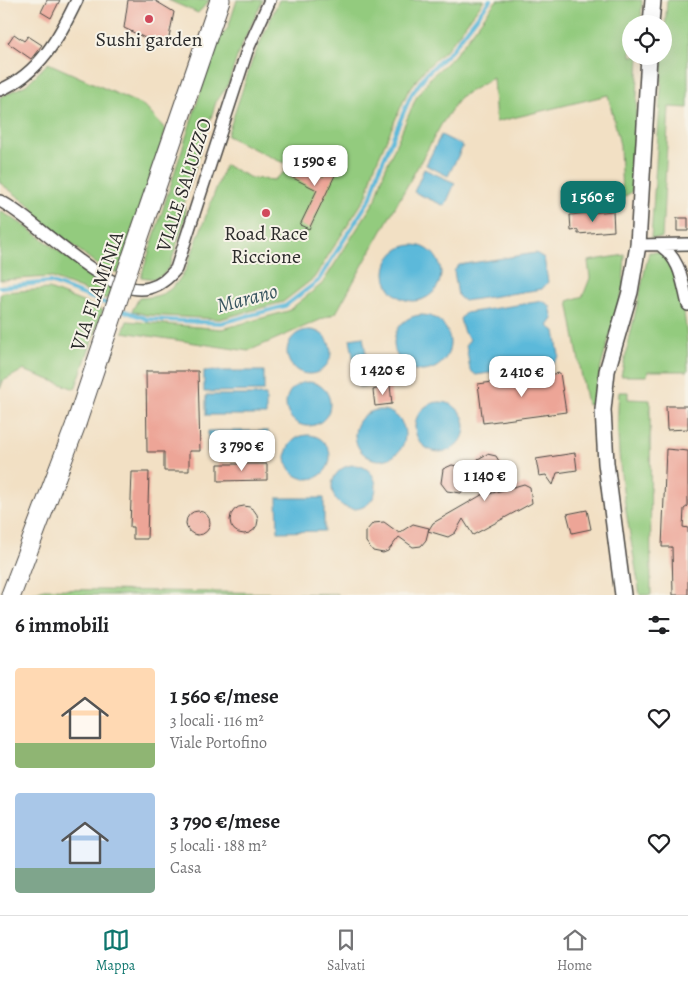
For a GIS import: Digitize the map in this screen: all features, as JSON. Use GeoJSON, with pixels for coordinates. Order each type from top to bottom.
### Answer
{"type":"FeatureCollection","features":[{"type":"Feature","properties":{"kind":"main road","name":"VIA FLAMINIA"},"geometry":{"type":"LineString","coordinates":[[11,595],[76,424],[220,0]]}},
{"type":"Feature","properties":{"kind":"street"},"geometry":{"type":"LineString","coordinates":[[0,90],[22,80],[36,66],[50,49],[77,0]]}},
{"type":"Feature","properties":{"kind":"street","name":"VIALE SALUZZO"},"geometry":{"type":"LineString","coordinates":[[0,201],[20,213],[100,275],[129,287],[147,288],[165,282],[176,268],[246,51],[270,0]]}},
{"type":"Feature","properties":{"kind":"street"},"geometry":{"type":"LineString","coordinates":[[651,15],[652,0]]}},
{"type":"Feature","properties":{"kind":"street"},"geometry":{"type":"LineString","coordinates":[[623,595],[606,463],[603,410],[608,372],[630,292],[638,245],[648,65]]}},
{"type":"Feature","properties":{"kind":"street"},"geometry":{"type":"LineString","coordinates":[[638,245],[688,244]]}},
{"type":"Feature","properties":{"kind":"street"},"geometry":{"type":"LineString","coordinates":[[660,245],[672,254],[680,270],[688,305]]}},
{"type":"Feature","properties":{"kind":"green space"},"geometry":{"type":"Polygon","coordinates":[[[168,0],[210,0],[198,13],[168,0]]]}},
{"type":"Feature","properties":{"kind":"green space"},"geometry":{"type":"Polygon","coordinates":[[[237,0],[263,0],[239,51],[227,87],[216,102],[184,204],[186,216],[170,266],[163,275],[155,279],[141,277],[217,41],[228,28],[237,0]]]}},
{"type":"Feature","properties":{"kind":"green space"},"geometry":{"type":"Polygon","coordinates":[[[279,0],[484,0],[447,49],[424,70],[407,93],[374,168],[367,195],[314,278],[283,302],[220,319],[147,315],[132,311],[139,298],[155,296],[167,291],[181,277],[186,269],[225,165],[251,178],[274,180],[293,165],[279,161],[227,136],[252,61],[279,0]]]}},
{"type":"Feature","properties":{"kind":"green space"},"geometry":{"type":"Polygon","coordinates":[[[497,0],[642,0],[641,15],[622,15],[622,65],[639,65],[632,192],[622,198],[620,145],[608,95],[496,122],[493,78],[460,97],[441,125],[336,313],[248,351],[123,332],[127,321],[222,329],[288,311],[322,284],[376,199],[384,172],[416,98],[431,77],[454,56],[497,0]]]}},
{"type":"Feature","properties":{"kind":"green space"},"geometry":{"type":"Polygon","coordinates":[[[667,0],[688,0],[688,108],[669,107],[662,238],[651,238],[663,65],[672,65],[672,15],[666,15],[667,0]]]}},
{"type":"Feature","properties":{"kind":"green space"},"geometry":{"type":"Polygon","coordinates":[[[48,63],[144,106],[166,130],[118,273],[99,266],[37,217],[31,206],[0,183],[0,97],[26,85],[48,63]]]}},
{"type":"Feature","properties":{"kind":"green space"},"geometry":{"type":"Polygon","coordinates":[[[0,211],[15,219],[97,279],[112,287],[107,299],[50,277],[0,280],[0,211]]]}},
{"type":"Feature","properties":{"kind":"green space"},"geometry":{"type":"Polygon","coordinates":[[[649,252],[657,252],[668,257],[678,285],[684,313],[688,371],[648,371],[647,376],[621,376],[649,252]]]}},
{"type":"Feature","properties":{"kind":"green space"},"geometry":{"type":"Polygon","coordinates":[[[625,255],[623,290],[600,370],[596,404],[587,405],[568,301],[583,296],[590,278],[588,261],[625,255]]]}},
{"type":"Feature","properties":{"kind":"green space"},"geometry":{"type":"Polygon","coordinates":[[[49,289],[103,310],[75,389],[23,370],[3,381],[0,389],[0,295],[4,292],[49,289]]]}},
{"type":"Feature","properties":{"kind":"green space"},"geometry":{"type":"Polygon","coordinates":[[[619,392],[628,392],[628,399],[650,400],[651,595],[640,595],[627,519],[618,443],[619,392]]]}},
{"type":"Feature","properties":{"kind":"green space"},"geometry":{"type":"Polygon","coordinates":[[[44,589],[338,594],[338,595],[27,595],[44,589]]]}},
{"type":"Feature","properties":{"kind":"water"},"geometry":{"type":"Polygon","coordinates":[[[441,135],[463,146],[448,176],[426,165],[441,135]]]}},
{"type":"Feature","properties":{"kind":"water"},"geometry":{"type":"Polygon","coordinates":[[[424,169],[455,183],[445,206],[414,192],[424,169]]]}},
{"type":"Feature","properties":{"kind":"water"},"geometry":{"type":"Polygon","coordinates":[[[413,245],[424,247],[433,253],[439,262],[441,273],[439,284],[433,293],[424,299],[413,301],[402,299],[393,293],[387,284],[385,273],[387,262],[393,253],[402,247],[413,245]]]}},
{"type":"Feature","properties":{"kind":"water"},"geometry":{"type":"Polygon","coordinates":[[[536,253],[544,258],[548,282],[542,289],[464,301],[458,296],[454,271],[459,265],[536,253]]]}},
{"type":"Feature","properties":{"kind":"water"},"geometry":{"type":"Polygon","coordinates":[[[543,301],[550,306],[553,319],[548,326],[555,331],[559,356],[554,363],[476,375],[470,370],[466,345],[470,339],[464,333],[460,319],[465,313],[543,301]]]}},
{"type":"Feature","properties":{"kind":"water"},"geometry":{"type":"Polygon","coordinates":[[[422,315],[433,317],[442,323],[448,332],[450,343],[448,354],[442,363],[433,369],[422,371],[411,369],[402,363],[396,354],[394,343],[396,332],[402,323],[411,317],[422,315]]]}},
{"type":"Feature","properties":{"kind":"water"},"geometry":{"type":"Polygon","coordinates":[[[313,330],[325,336],[330,344],[330,360],[325,368],[317,373],[305,374],[293,368],[288,360],[287,348],[293,336],[301,331],[313,330]]]}},
{"type":"Feature","properties":{"kind":"water"},"geometry":{"type":"Polygon","coordinates":[[[363,337],[367,360],[354,362],[350,339],[363,337]]]}},
{"type":"Feature","properties":{"kind":"water"},"geometry":{"type":"Polygon","coordinates":[[[390,359],[394,382],[359,387],[356,365],[390,359]]]}},
{"type":"Feature","properties":{"kind":"water"},"geometry":{"type":"Polygon","coordinates":[[[204,371],[264,371],[264,391],[204,392],[204,371]]]}},
{"type":"Feature","properties":{"kind":"water"},"geometry":{"type":"Polygon","coordinates":[[[304,382],[312,382],[324,388],[330,404],[324,420],[312,426],[304,426],[292,420],[286,408],[286,400],[292,388],[304,382]]]}},
{"type":"Feature","properties":{"kind":"water"},"geometry":{"type":"Polygon","coordinates":[[[206,395],[266,395],[266,415],[206,415],[206,395]]]}},
{"type":"Feature","properties":{"kind":"water"},"geometry":{"type":"Polygon","coordinates":[[[435,402],[445,402],[458,409],[465,422],[465,432],[458,445],[445,452],[435,452],[426,448],[419,441],[415,432],[415,422],[419,413],[426,406],[435,402]]]}},
{"type":"Feature","properties":{"kind":"water"},"geometry":{"type":"Polygon","coordinates":[[[375,410],[385,410],[398,417],[405,430],[405,440],[398,453],[385,460],[375,460],[366,456],[359,449],[355,440],[355,430],[359,421],[366,414],[375,410]]]}},
{"type":"Feature","properties":{"kind":"water"},"geometry":{"type":"Polygon","coordinates":[[[208,431],[268,431],[268,451],[208,452],[208,431]]]}},
{"type":"Feature","properties":{"kind":"water"},"geometry":{"type":"Polygon","coordinates":[[[312,435],[324,441],[329,449],[329,465],[324,473],[316,478],[304,479],[292,473],[287,465],[286,453],[292,441],[300,436],[312,435]]]}},
{"type":"Feature","properties":{"kind":"water"},"geometry":{"type":"Polygon","coordinates":[[[358,465],[370,471],[375,479],[375,495],[370,503],[362,508],[350,509],[338,503],[333,495],[332,483],[338,471],[346,466],[358,465]]]}},
{"type":"Feature","properties":{"kind":"water"},"geometry":{"type":"Polygon","coordinates":[[[277,498],[324,498],[324,531],[278,532],[277,498]]]}},
{"type":"Feature","properties":{"kind":"building"},"geometry":{"type":"Polygon","coordinates":[[[47,0],[60,0],[51,18],[41,12],[47,0]]]}},
{"type":"Feature","properties":{"kind":"building","name":"Sushi garden"},"geometry":{"type":"Polygon","coordinates":[[[128,0],[154,0],[174,12],[169,37],[164,44],[160,45],[124,28],[128,0]]]}},
{"type":"Feature","properties":{"kind":"building"},"geometry":{"type":"Polygon","coordinates":[[[14,34],[24,41],[28,36],[42,45],[31,59],[8,43],[14,34]]]}},
{"type":"Feature","properties":{"kind":"building"},"geometry":{"type":"Polygon","coordinates":[[[332,159],[341,163],[309,229],[300,225],[317,190],[291,177],[298,163],[324,176],[332,159]]]}},
{"type":"Feature","properties":{"kind":"building"},"geometry":{"type":"Polygon","coordinates":[[[613,211],[614,231],[578,234],[578,230],[571,231],[570,215],[613,211]]]}},
{"type":"Feature","properties":{"kind":"building"},"geometry":{"type":"Polygon","coordinates":[[[677,218],[688,218],[688,231],[677,231],[677,218]]]}},
{"type":"Feature","properties":{"kind":"building"},"geometry":{"type":"Polygon","coordinates":[[[146,371],[198,371],[200,451],[189,451],[189,471],[164,471],[164,452],[147,452],[146,371]]]}},
{"type":"Feature","properties":{"kind":"building"},"geometry":{"type":"Polygon","coordinates":[[[560,373],[566,412],[483,423],[478,384],[560,373]]]}},
{"type":"Feature","properties":{"kind":"building"},"geometry":{"type":"Polygon","coordinates":[[[390,385],[392,404],[375,406],[373,390],[390,385]]]}},
{"type":"Feature","properties":{"kind":"building"},"geometry":{"type":"Polygon","coordinates":[[[666,406],[688,406],[688,429],[667,430],[666,406]]]}},
{"type":"Feature","properties":{"kind":"building"},"geometry":{"type":"Polygon","coordinates":[[[666,449],[688,451],[688,506],[684,509],[683,527],[688,528],[688,595],[673,595],[672,547],[662,547],[666,449]]]}},
{"type":"Feature","properties":{"kind":"building"},"geometry":{"type":"Polygon","coordinates":[[[575,453],[577,470],[557,473],[553,485],[546,475],[539,476],[536,459],[575,453]]]}},
{"type":"Feature","properties":{"kind":"building"},"geometry":{"type":"Polygon","coordinates":[[[487,454],[496,456],[503,468],[502,473],[489,494],[524,484],[530,487],[532,503],[473,535],[463,519],[455,533],[448,537],[428,531],[433,523],[492,489],[474,473],[478,459],[487,454]]]}},
{"type":"Feature","properties":{"kind":"building"},"geometry":{"type":"Polygon","coordinates":[[[218,464],[267,464],[267,480],[218,481],[218,464]]]}},
{"type":"Feature","properties":{"kind":"building"},"geometry":{"type":"Polygon","coordinates":[[[452,465],[461,467],[469,474],[467,484],[461,493],[447,491],[441,483],[443,469],[452,465]]]}},
{"type":"Feature","properties":{"kind":"building"},"geometry":{"type":"Polygon","coordinates":[[[132,472],[149,472],[147,539],[133,539],[133,527],[130,527],[132,472]]]}},
{"type":"Feature","properties":{"kind":"building"},"geometry":{"type":"Polygon","coordinates":[[[244,506],[254,510],[258,520],[254,530],[244,534],[234,530],[230,520],[234,510],[244,506]]]}},
{"type":"Feature","properties":{"kind":"building"},"geometry":{"type":"Polygon","coordinates":[[[587,510],[591,529],[572,533],[567,514],[587,510]]]}},
{"type":"Feature","properties":{"kind":"building"},"geometry":{"type":"Polygon","coordinates":[[[198,511],[203,512],[209,518],[209,528],[203,534],[198,535],[193,534],[187,528],[186,523],[187,518],[193,512],[198,511]]]}},
{"type":"Feature","properties":{"kind":"building"},"geometry":{"type":"Polygon","coordinates":[[[384,522],[399,533],[413,524],[429,528],[426,540],[421,546],[413,547],[399,537],[388,551],[383,553],[373,551],[366,542],[366,531],[373,523],[384,522]]]}},
{"type":"Feature","properties":{"kind":"waterway","name":"Marano"},"geometry":{"type":"LineString","coordinates":[[119,309],[147,319],[221,323],[285,306],[318,281],[371,197],[379,170],[411,95],[427,73],[450,52],[490,0]]}},
{"type":"Feature","properties":{"kind":"waterway","name":"Marano"},"geometry":{"type":"LineString","coordinates":[[0,287],[50,282],[110,305]]}},
{"type":"Feature","properties":{"kind":"place","name":"Sushi garden"},"geometry":{"type":"Point","coordinates":[149,19]}},
{"type":"Feature","properties":{"kind":"place","name":"Road Race Riccione"},"geometry":{"type":"Point","coordinates":[266,213]}}]}
